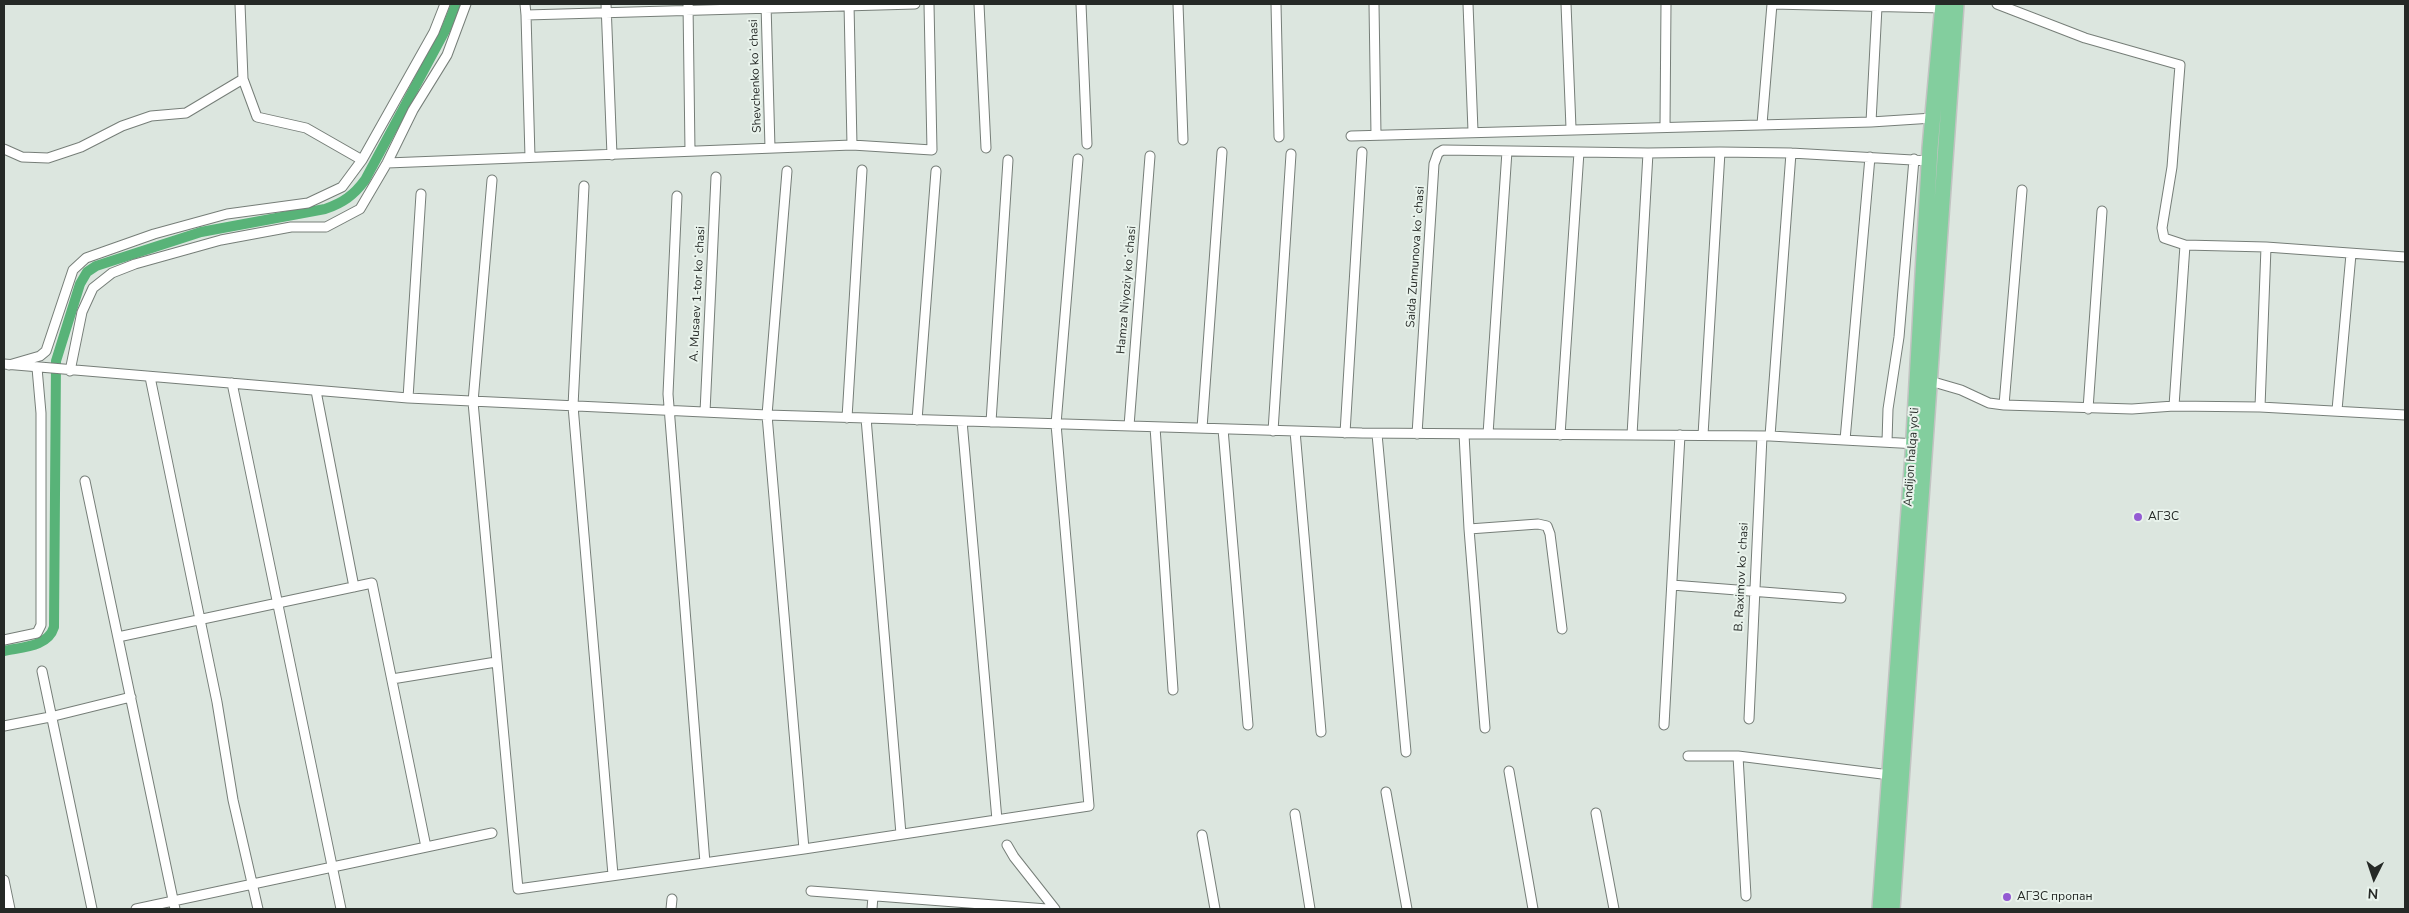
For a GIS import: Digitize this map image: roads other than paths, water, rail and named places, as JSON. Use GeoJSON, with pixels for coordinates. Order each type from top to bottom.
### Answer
{"type":"FeatureCollection","features":[{"type":"Feature","properties":{"kind":"highway","name":"Andijon halqa yo‘li"},"geometry":{"type":"LineString","coordinates":[[1892,909],[1920,444],[1930,160],[1933,118],[1947,5]]}},
{"type":"Feature","properties":{"kind":"highway","name":"Andijon halqa yo‘li"},"geometry":{"type":"LineString","coordinates":[[1880,909],[1890,775],[1920,444],[1930,381],[1947,5]]}},
{"type":"Feature","properties":{"kind":"street"},"geometry":{"type":"LineString","coordinates":[[240,4],[243,80],[257,117],[306,128],[362,160]]}},
{"type":"Feature","properties":{"kind":"street"},"geometry":{"type":"LineString","coordinates":[[6,364],[40,356],[46,351],[73,270],[86,258],[154,234],[227,214],[308,202],[342,187],[362,160],[434,32],[445,4]]}},
{"type":"Feature","properties":{"kind":"street"},"geometry":{"type":"LineString","coordinates":[[67,371],[82,312],[93,288],[112,273],[135,264],[221,240],[291,227],[326,226],[360,209],[387,164],[413,110],[447,55],[466,4]]}},
{"type":"Feature","properties":{"kind":"street"},"geometry":{"type":"LineString","coordinates":[[525,4],[530,157]]}},
{"type":"Feature","properties":{"kind":"street"},"geometry":{"type":"LineString","coordinates":[[526,15],[606,7],[915,4]]}},
{"type":"Feature","properties":{"kind":"street"},"geometry":{"type":"LineString","coordinates":[[387,164],[690,150],[852,145],[932,150],[929,4]]}},
{"type":"Feature","properties":{"kind":"street"},"geometry":{"type":"LineString","coordinates":[[979,4],[986,148]]}},
{"type":"Feature","properties":{"kind":"street"},"geometry":{"type":"LineString","coordinates":[[1081,4],[1087,144]]}},
{"type":"Feature","properties":{"kind":"street"},"geometry":{"type":"LineString","coordinates":[[1178,4],[1183,140]]}},
{"type":"Feature","properties":{"kind":"street"},"geometry":{"type":"LineString","coordinates":[[1276,4],[1279,137]]}},
{"type":"Feature","properties":{"kind":"street"},"geometry":{"type":"LineString","coordinates":[[1374,4],[1376,135]]}},
{"type":"Feature","properties":{"kind":"street"},"geometry":{"type":"LineString","coordinates":[[1468,4],[1472,131]]}},
{"type":"Feature","properties":{"kind":"street"},"geometry":{"type":"LineString","coordinates":[[1566,4],[1571,128]]}},
{"type":"Feature","properties":{"kind":"street"},"geometry":{"type":"LineString","coordinates":[[1665,126],[1666,4]]}},
{"type":"Feature","properties":{"kind":"street"},"geometry":{"type":"LineString","coordinates":[[1762,124],[1772,4],[1878,7],[1947,5]]}},
{"type":"Feature","properties":{"kind":"street"},"geometry":{"type":"LineString","coordinates":[[1997,4],[2085,38],[2180,65],[2172,167],[2162,228],[2164,238],[2185,245],[2266,247],[2405,257]]}},
{"type":"Feature","properties":{"kind":"street"},"geometry":{"type":"LineString","coordinates":[[849,5],[852,145]]}},
{"type":"Feature","properties":{"kind":"street"},"geometry":{"type":"LineString","coordinates":[[688,6],[690,150]]}},
{"type":"Feature","properties":{"kind":"street","name":"Shevchenko koʻchasi"},"geometry":{"type":"LineString","coordinates":[[766,6],[770,148]]}},
{"type":"Feature","properties":{"kind":"street"},"geometry":{"type":"LineString","coordinates":[[606,7],[612,155]]}},
{"type":"Feature","properties":{"kind":"street"},"geometry":{"type":"LineString","coordinates":[[1871,122],[1878,7]]}},
{"type":"Feature","properties":{"kind":"street"},"geometry":{"type":"LineString","coordinates":[[4,149],[22,157],[48,158],[81,147],[122,126],[151,116],[186,113],[243,80]]}},
{"type":"Feature","properties":{"kind":"street"},"geometry":{"type":"LineString","coordinates":[[1351,136],[1571,128],[1871,122],[1933,118]]}},
{"type":"Feature","properties":{"kind":"street","name":"Saida Zunnunova koʻchasi"},"geometry":{"type":"LineString","coordinates":[[1417,434],[1434,164],[1438,153],[1443,150],[1507,151]]}},
{"type":"Feature","properties":{"kind":"street"},"geometry":{"type":"LineString","coordinates":[[1488,434],[1507,151],[1791,153],[1930,160]]}},
{"type":"Feature","properties":{"kind":"street"},"geometry":{"type":"LineString","coordinates":[[1202,428],[1222,152]]}},
{"type":"Feature","properties":{"kind":"street"},"geometry":{"type":"LineString","coordinates":[[1344,433],[1362,152]]}},
{"type":"Feature","properties":{"kind":"street"},"geometry":{"type":"LineString","coordinates":[[1560,435],[1579,152]]}},
{"type":"Feature","properties":{"kind":"street"},"geometry":{"type":"LineString","coordinates":[[1703,435],[1720,152]]}},
{"type":"Feature","properties":{"kind":"street"},"geometry":{"type":"LineString","coordinates":[[1632,435],[1648,153]]}},
{"type":"Feature","properties":{"kind":"street","name":"B. Raximov koʻchasi"},"geometry":{"type":"LineString","coordinates":[[1749,719],[1754,591],[1791,153]]}},
{"type":"Feature","properties":{"kind":"street"},"geometry":{"type":"LineString","coordinates":[[1273,431],[1291,154]]}},
{"type":"Feature","properties":{"kind":"street","name":"Hamza Niyoziy koʻchasi"},"geometry":{"type":"LineString","coordinates":[[1128,426],[1150,156]]}},
{"type":"Feature","properties":{"kind":"street"},"geometry":{"type":"LineString","coordinates":[[1845,440],[1870,157]]}},
{"type":"Feature","properties":{"kind":"street"},"geometry":{"type":"LineString","coordinates":[[492,180],[473,402],[518,889],[1090,806],[1056,424],[1078,159]]}},
{"type":"Feature","properties":{"kind":"street"},"geometry":{"type":"LineString","coordinates":[[1887,442],[1888,409],[1899,337],[1914,159]]}},
{"type":"Feature","properties":{"kind":"street"},"geometry":{"type":"LineString","coordinates":[[991,422],[1008,160]]}},
{"type":"Feature","properties":{"kind":"street"},"geometry":{"type":"LineString","coordinates":[[847,418],[862,170]]}},
{"type":"Feature","properties":{"kind":"street"},"geometry":{"type":"LineString","coordinates":[[787,171],[767,415],[804,849]]}},
{"type":"Feature","properties":{"kind":"street"},"geometry":{"type":"LineString","coordinates":[[917,420],[936,171]]}},
{"type":"Feature","properties":{"kind":"street","name":"A. Musaev 1-tor koʻchasi"},"geometry":{"type":"LineString","coordinates":[[705,412],[716,178]]}},
{"type":"Feature","properties":{"kind":"street"},"geometry":{"type":"LineString","coordinates":[[584,186],[573,406],[613,875]]}},
{"type":"Feature","properties":{"kind":"street"},"geometry":{"type":"LineString","coordinates":[[2004,405],[2022,190]]}},
{"type":"Feature","properties":{"kind":"street"},"geometry":{"type":"LineString","coordinates":[[408,398],[421,194]]}},
{"type":"Feature","properties":{"kind":"street"},"geometry":{"type":"LineString","coordinates":[[677,196],[668,394],[705,863]]}},
{"type":"Feature","properties":{"kind":"street"},"geometry":{"type":"LineString","coordinates":[[2088,409],[2102,211]]}},
{"type":"Feature","properties":{"kind":"street"},"geometry":{"type":"LineString","coordinates":[[2174,406],[2185,245]]}},
{"type":"Feature","properties":{"kind":"street"},"geometry":{"type":"LineString","coordinates":[[2260,406],[2266,247]]}},
{"type":"Feature","properties":{"kind":"street"},"geometry":{"type":"LineString","coordinates":[[2337,410],[2351,254]]}},
{"type":"Feature","properties":{"kind":"street"},"geometry":{"type":"LineString","coordinates":[[6,364],[67,371],[408,398],[670,411],[1377,434],[1766,436],[1920,444]]}},
{"type":"Feature","properties":{"kind":"street"},"geometry":{"type":"LineString","coordinates":[[4,640],[37,633],[41,625],[40,368]]}},
{"type":"Feature","properties":{"kind":"street"},"geometry":{"type":"LineString","coordinates":[[150,377],[217,702],[233,800],[258,909]]}},
{"type":"Feature","properties":{"kind":"street"},"geometry":{"type":"LineString","coordinates":[[1930,381],[1961,390],[1989,403],[2004,405],[2088,409],[2260,406],[2405,414]]}},
{"type":"Feature","properties":{"kind":"street"},"geometry":{"type":"LineString","coordinates":[[232,383],[276,603],[341,909]]}},
{"type":"Feature","properties":{"kind":"street"},"geometry":{"type":"LineString","coordinates":[[316,391],[354,587]]}},
{"type":"Feature","properties":{"kind":"street"},"geometry":{"type":"LineString","coordinates":[[866,418],[901,834]]}},
{"type":"Feature","properties":{"kind":"street"},"geometry":{"type":"LineString","coordinates":[[962,421],[997,820]]}},
{"type":"Feature","properties":{"kind":"street"},"geometry":{"type":"LineString","coordinates":[[1154,427],[1173,690]]}},
{"type":"Feature","properties":{"kind":"street"},"geometry":{"type":"LineString","coordinates":[[1224,429],[1248,725]]}},
{"type":"Feature","properties":{"kind":"street"},"geometry":{"type":"LineString","coordinates":[[1295,431],[1321,732]]}},
{"type":"Feature","properties":{"kind":"street"},"geometry":{"type":"LineString","coordinates":[[1377,434],[1406,752]]}},
{"type":"Feature","properties":{"kind":"street"},"geometry":{"type":"LineString","coordinates":[[1464,434],[1469,529],[1485,728]]}},
{"type":"Feature","properties":{"kind":"street"},"geometry":{"type":"LineString","coordinates":[[1664,725],[1680,435]]}},
{"type":"Feature","properties":{"kind":"street"},"geometry":{"type":"LineString","coordinates":[[85,481],[174,905]]}},
{"type":"Feature","properties":{"kind":"street"},"geometry":{"type":"LineString","coordinates":[[1469,529],[1538,524],[1547,526],[1550,534],[1562,629]]}},
{"type":"Feature","properties":{"kind":"street"},"geometry":{"type":"LineString","coordinates":[[118,637],[372,583],[426,847]]}},
{"type":"Feature","properties":{"kind":"street"},"geometry":{"type":"LineString","coordinates":[[1672,585],[1841,598]]}},
{"type":"Feature","properties":{"kind":"street"},"geometry":{"type":"LineString","coordinates":[[392,679],[496,662]]}},
{"type":"Feature","properties":{"kind":"street"},"geometry":{"type":"LineString","coordinates":[[42,671],[50,718],[92,909]]}},
{"type":"Feature","properties":{"kind":"street"},"geometry":{"type":"LineString","coordinates":[[4,726],[50,718],[131,697]]}},
{"type":"Feature","properties":{"kind":"street"},"geometry":{"type":"LineString","coordinates":[[1688,756],[1738,756],[1890,775]]}},
{"type":"Feature","properties":{"kind":"street"},"geometry":{"type":"LineString","coordinates":[[1738,756],[1746,896]]}},
{"type":"Feature","properties":{"kind":"street"},"geometry":{"type":"LineString","coordinates":[[1510,772],[1533,909]]}},
{"type":"Feature","properties":{"kind":"street"},"geometry":{"type":"LineString","coordinates":[[1386,792],[1407,909]]}},
{"type":"Feature","properties":{"kind":"street"},"geometry":{"type":"LineString","coordinates":[[1596,812],[1614,909]]}},
{"type":"Feature","properties":{"kind":"street"},"geometry":{"type":"LineString","coordinates":[[1295,814],[1310,909]]}},
{"type":"Feature","properties":{"kind":"street"},"geometry":{"type":"LineString","coordinates":[[136,909],[174,905],[253,885],[492,833]]}},
{"type":"Feature","properties":{"kind":"street"},"geometry":{"type":"LineString","coordinates":[[1202,835],[1215,909]]}},
{"type":"Feature","properties":{"kind":"street"},"geometry":{"type":"LineString","coordinates":[[1007,845],[1014,857],[1055,909]]}},
{"type":"Feature","properties":{"kind":"street"},"geometry":{"type":"LineString","coordinates":[[4,880],[10,909]]}},
{"type":"Feature","properties":{"kind":"street"},"geometry":{"type":"LineString","coordinates":[[811,891],[1047,909]]}},
{"type":"Feature","properties":{"kind":"street"},"geometry":{"type":"LineString","coordinates":[[872,909],[873,896]]}},
{"type":"Feature","properties":{"kind":"street"},"geometry":{"type":"LineString","coordinates":[[671,909],[672,899]]}},
{"type":"Feature","properties":{"kind":"waterway"},"geometry":{"type":"LineString","coordinates":[[4,651],[34,645],[46,639],[54,627],[56,361],[80,284],[87,272],[96,266],[201,232],[325,209],[348,198],[365,180],[446,29],[456,4]]}},
{"type":"Feature","properties":{"kind":"place","name":"АГЗС"},"geometry":{"type":"Point","coordinates":[2138,517]}},
{"type":"Feature","properties":{"kind":"place","name":"АГЗС пропан"},"geometry":{"type":"Point","coordinates":[2007,897]}}]}
